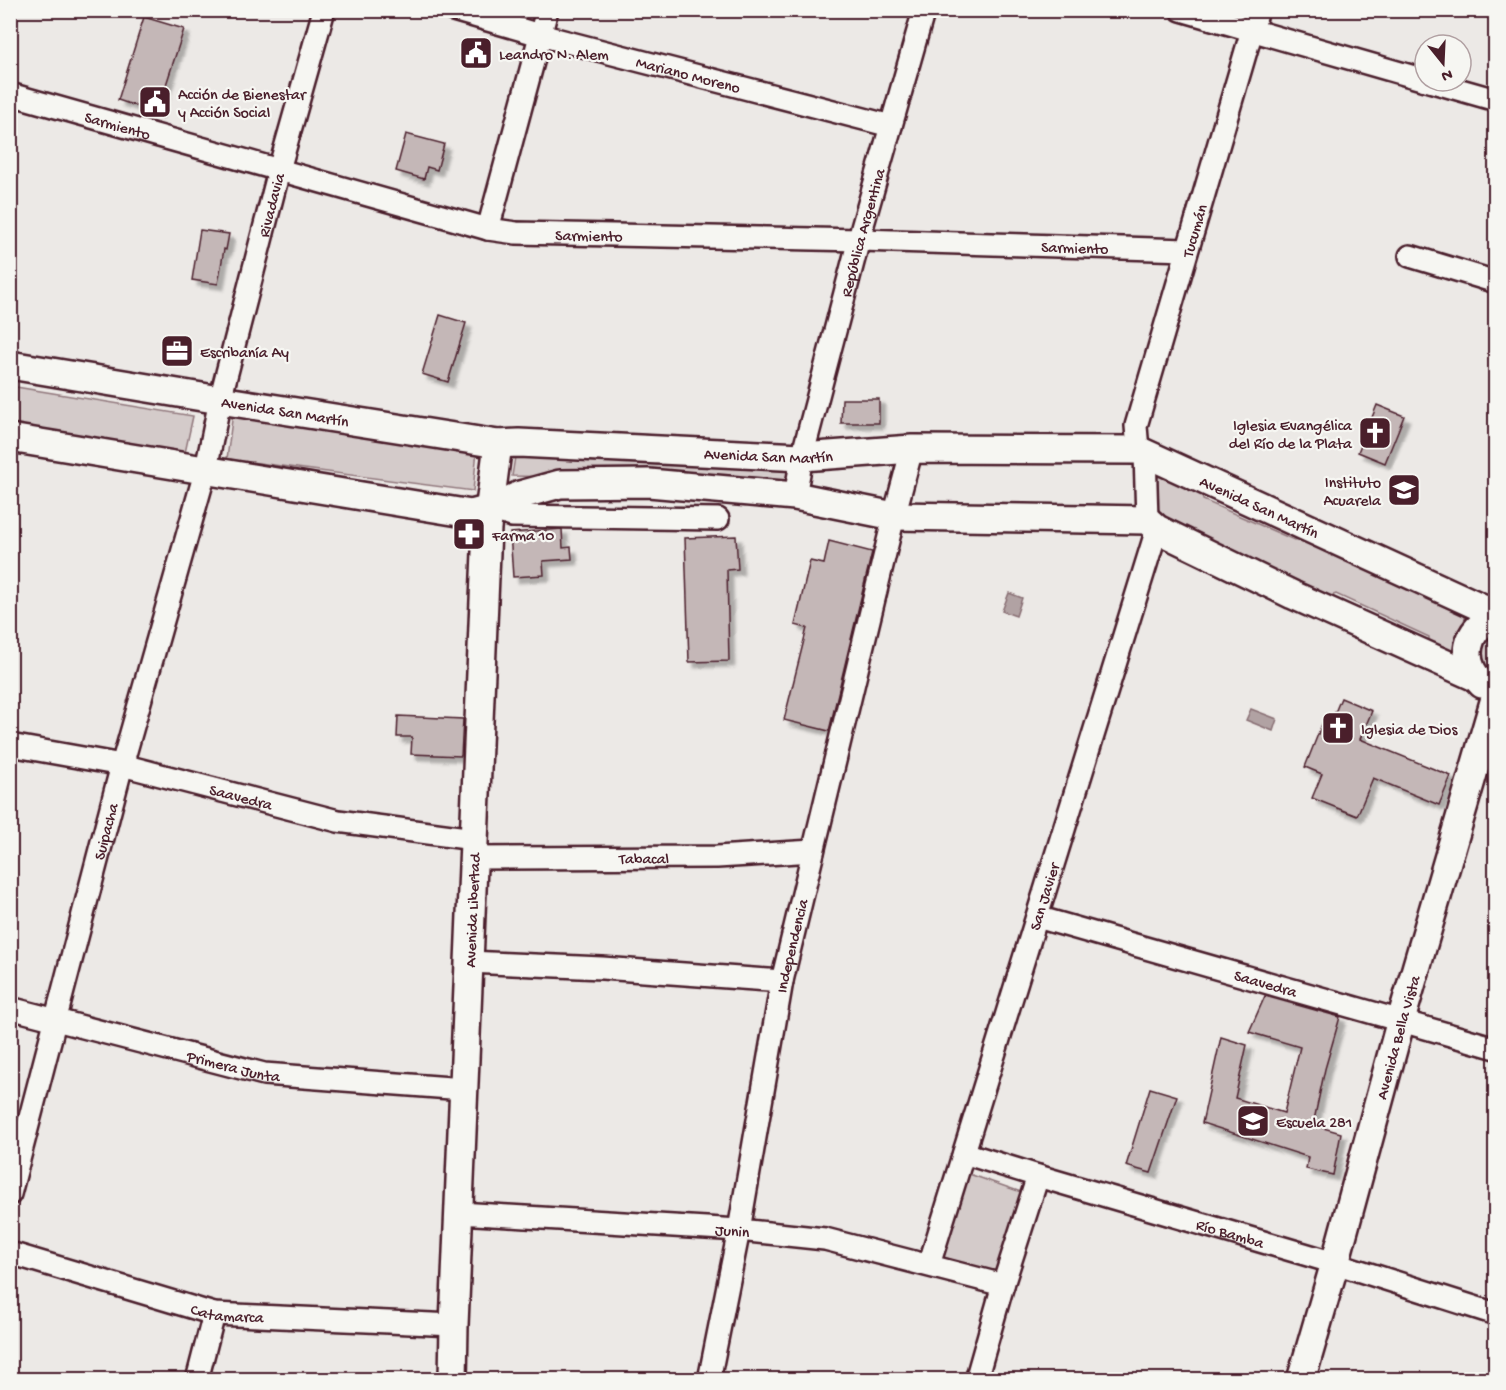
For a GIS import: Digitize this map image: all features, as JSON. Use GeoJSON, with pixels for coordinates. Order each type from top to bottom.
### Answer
{"type":"FeatureCollection","features":[{"type":"Feature","properties":{"kind":"main road","name":"Avenida San Martín"},"geometry":{"type":"LineString","coordinates":[[10,364],[498,444],[519,443],[802,457],[912,448],[1141,451],[1496,616]]}},
{"type":"Feature","properties":{"kind":"main road"},"geometry":{"type":"LineString","coordinates":[[10,438],[471,514],[490,509],[520,495],[560,484],[649,483],[795,495],[894,516],[1152,524],[1293,595],[1489,688]]}},
{"type":"Feature","properties":{"kind":"main road","name":"Avenida Libertad"},"geometry":{"type":"LineString","coordinates":[[453,1380],[487,539],[498,444]]}},
{"type":"Feature","properties":{"kind":"main road"},"geometry":{"type":"LineString","coordinates":[[1489,688],[1469,665],[1467,651],[1471,638],[1478,628],[1496,616]]}},
{"type":"Feature","properties":{"kind":"main road","name":"Avenida Bella Vista"},"geometry":{"type":"LineString","coordinates":[[1301,1380],[1335,1263],[1489,688]]}},
{"type":"Feature","properties":{"kind":"street","name":"Rivadavia"},"geometry":{"type":"LineString","coordinates":[[206,470],[220,400],[324,10]]}},
{"type":"Feature","properties":{"kind":"street","name":"Mariano Moreno"},"geometry":{"type":"LineString","coordinates":[[453,10],[540,35],[891,126]]}},
{"type":"Feature","properties":{"kind":"street"},"geometry":{"type":"LineString","coordinates":[[489,229],[547,10]]}},
{"type":"Feature","properties":{"kind":"street","name":"República Argentina"},"geometry":{"type":"LineString","coordinates":[[795,495],[802,457],[924,10]]}},
{"type":"Feature","properties":{"kind":"street"},"geometry":{"type":"LineString","coordinates":[[1181,10],[1256,20],[1413,75]]}},
{"type":"Feature","properties":{"kind":"street","name":"Tucumán"},"geometry":{"type":"LineString","coordinates":[[1152,524],[1136,426],[1256,20]]}},
{"type":"Feature","properties":{"kind":"street"},"geometry":{"type":"LineString","coordinates":[[1472,93],[1496,100]]}},
{"type":"Feature","properties":{"kind":"street","name":"Sarmiento"},"geometry":{"type":"LineString","coordinates":[[10,94],[489,229],[516,233],[1187,250]]}},
{"type":"Feature","properties":{"kind":"street"},"geometry":{"type":"LineString","coordinates":[[1410,256],[1496,282]]}},
{"type":"Feature","properties":{"kind":"street","name":"Independencia"},"geometry":{"type":"LineString","coordinates":[[709,1380],[739,1230],[782,981],[912,448]]}},
{"type":"Feature","properties":{"kind":"street","name":"Suipacha"},"geometry":{"type":"LineString","coordinates":[[10,1194],[122,765],[206,470]]}},
{"type":"Feature","properties":{"kind":"street"},"geometry":{"type":"LineString","coordinates":[[490,509],[512,516],[718,519]]}},
{"type":"Feature","properties":{"kind":"street","name":"San Javier"},"geometry":{"type":"LineString","coordinates":[[929,1265],[1037,917],[1152,524]]}},
{"type":"Feature","properties":{"kind":"street","name":"Saavedra"},"geometry":{"type":"LineString","coordinates":[[10,745],[122,765],[338,821],[474,848]]}},
{"type":"Feature","properties":{"kind":"street","name":"Tabacal"},"geometry":{"type":"LineString","coordinates":[[474,848],[717,857],[813,850]]}},
{"type":"Feature","properties":{"kind":"street","name":"Saavedra"},"geometry":{"type":"LineString","coordinates":[[1037,917],[1496,1048]]}},
{"type":"Feature","properties":{"kind":"street"},"geometry":{"type":"LineString","coordinates":[[469,962],[602,968],[782,981]]}},
{"type":"Feature","properties":{"kind":"street","name":"Primera Junta"},"geometry":{"type":"LineString","coordinates":[[10,1008],[264,1074],[464,1089]]}},
{"type":"Feature","properties":{"kind":"street","name":"Río Bamba"},"geometry":{"type":"LineString","coordinates":[[964,1153],[1335,1263],[1496,1314]]}},
{"type":"Feature","properties":{"kind":"street"},"geometry":{"type":"LineString","coordinates":[[976,1380],[1038,1176]]}},
{"type":"Feature","properties":{"kind":"street","name":"Junin"},"geometry":{"type":"LineString","coordinates":[[459,1213],[739,1230],[825,1239],[1003,1285]]}},
{"type":"Feature","properties":{"kind":"street","name":"Catamarca"},"geometry":{"type":"LineString","coordinates":[[10,1252],[214,1314],[454,1325]]}},
{"type":"Feature","properties":{"kind":"street"},"geometry":{"type":"LineString","coordinates":[[197,1380],[214,1314]]}},
{"type":"Feature","properties":{"kind":"shaded area"},"geometry":{"type":"Polygon","coordinates":[[[10,386],[193,416],[185,453],[11,425],[10,386]]]}},
{"type":"Feature","properties":{"kind":"shaded area"},"geometry":{"type":"Polygon","coordinates":[[[233,412],[478,440],[473,491],[227,459],[233,412]]]}},
{"type":"Feature","properties":{"kind":"shaded area"},"geometry":{"type":"Polygon","coordinates":[[[515,457],[794,458],[788,483],[512,476],[515,457]]]}},
{"type":"Feature","properties":{"kind":"shaded area"},"geometry":{"type":"Polygon","coordinates":[[[1160,473],[1200,486],[1203,500],[1294,540],[1315,537],[1465,613],[1455,655],[1429,644],[1429,637],[1336,594],[1328,597],[1159,517],[1156,480],[1160,473]]]}},
{"type":"Feature","properties":{"kind":"shaded area"},"geometry":{"type":"Polygon","coordinates":[[[1009,593],[1022,598],[1016,616],[1002,611],[1009,593]]]}},
{"type":"Feature","properties":{"kind":"shaded area"},"geometry":{"type":"Polygon","coordinates":[[[1495,628],[1495,681],[1482,672],[1480,643],[1495,628]]]}},
{"type":"Feature","properties":{"kind":"shaded area"},"geometry":{"type":"Polygon","coordinates":[[[1251,709],[1277,719],[1273,731],[1246,720],[1251,709]]]}},
{"type":"Feature","properties":{"kind":"shaded area"},"geometry":{"type":"Polygon","coordinates":[[[969,1174],[1021,1192],[996,1273],[943,1257],[969,1174]]]}},
{"type":"Feature","properties":{"kind":"building"},"geometry":{"type":"Polygon","coordinates":[[[144,17],[184,29],[157,113],[118,100],[144,17]]]}},
{"type":"Feature","properties":{"kind":"building"},"geometry":{"type":"Polygon","coordinates":[[[406,134],[444,144],[437,170],[427,167],[424,179],[396,171],[406,134]]]}},
{"type":"Feature","properties":{"kind":"building"},"geometry":{"type":"Polygon","coordinates":[[[200,230],[229,234],[218,284],[192,280],[200,230]]]}},
{"type":"Feature","properties":{"kind":"building"},"geometry":{"type":"Polygon","coordinates":[[[440,315],[466,323],[448,382],[422,374],[440,315]]]}},
{"type":"Feature","properties":{"kind":"building"},"geometry":{"type":"Polygon","coordinates":[[[842,399],[879,399],[879,423],[841,423],[842,399]]]}},
{"type":"Feature","properties":{"kind":"building"},"geometry":{"type":"Polygon","coordinates":[[[1377,405],[1404,416],[1385,463],[1358,452],[1377,405]]]}},
{"type":"Feature","properties":{"kind":"building"},"geometry":{"type":"Polygon","coordinates":[[[562,529],[563,548],[571,547],[572,559],[543,561],[544,575],[513,577],[510,533],[562,529]]]}},
{"type":"Feature","properties":{"kind":"building"},"geometry":{"type":"Polygon","coordinates":[[[736,536],[738,569],[727,570],[729,661],[689,662],[685,538],[736,536]]]}},
{"type":"Feature","properties":{"kind":"building"},"geometry":{"type":"Polygon","coordinates":[[[829,541],[872,552],[829,731],[784,720],[807,628],[795,625],[810,561],[824,564],[829,541]]]}},
{"type":"Feature","properties":{"kind":"building"},"geometry":{"type":"Polygon","coordinates":[[[1341,698],[1372,711],[1360,739],[1451,776],[1439,805],[1373,778],[1357,816],[1312,798],[1322,774],[1305,767],[1324,719],[1331,722],[1341,698]]]}},
{"type":"Feature","properties":{"kind":"building"},"geometry":{"type":"Polygon","coordinates":[[[398,716],[463,719],[461,756],[411,754],[412,737],[397,737],[398,716]]]}},
{"type":"Feature","properties":{"kind":"building"},"geometry":{"type":"Polygon","coordinates":[[[1265,996],[1340,1017],[1325,1069],[1313,1125],[1341,1133],[1333,1175],[1306,1169],[1308,1157],[1202,1123],[1221,1037],[1247,1045],[1235,1098],[1284,1113],[1300,1047],[1249,1032],[1265,996]]]}},
{"type":"Feature","properties":{"kind":"building"},"geometry":{"type":"Polygon","coordinates":[[[1150,1088],[1177,1096],[1151,1173],[1126,1166],[1150,1088]]]}},
{"type":"Feature","properties":{"kind":"place","name":"Leandro N. Alem"},"geometry":{"type":"Point","coordinates":[476,53]}},
{"type":"Feature","properties":{"kind":"place","name":"Acción de Bienestar y Acción Social"},"geometry":{"type":"Point","coordinates":[155,102]}},
{"type":"Feature","properties":{"kind":"place","name":"Escribanía Ay"},"geometry":{"type":"Point","coordinates":[177,351]}},
{"type":"Feature","properties":{"kind":"place","name":"Iglesia Evangélica del Río de la Plata"},"geometry":{"type":"Point","coordinates":[1375,433]}},
{"type":"Feature","properties":{"kind":"place","name":"Instituto Acuarela"},"geometry":{"type":"Point","coordinates":[1404,490]}},
{"type":"Feature","properties":{"kind":"place","name":"Farma 10"},"geometry":{"type":"Point","coordinates":[469,534]}},
{"type":"Feature","properties":{"kind":"place","name":"Iglesia de Dios"},"geometry":{"type":"Point","coordinates":[1338,728]}},
{"type":"Feature","properties":{"kind":"place","name":"Escuela 281"},"geometry":{"type":"Point","coordinates":[1253,1121]}}]}
